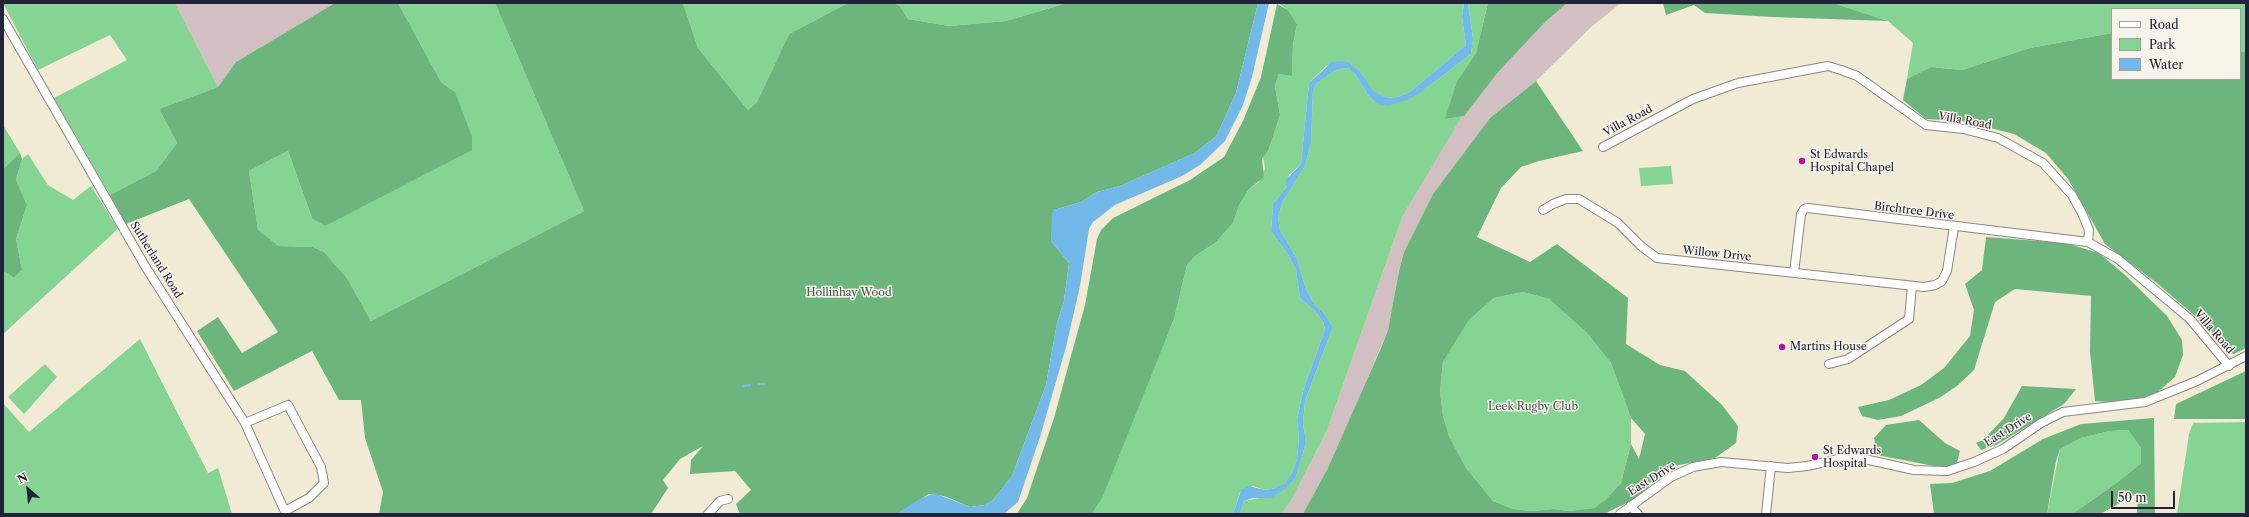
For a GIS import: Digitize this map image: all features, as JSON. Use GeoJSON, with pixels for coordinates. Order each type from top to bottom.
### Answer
{"type":"FeatureCollection","features":[{"type":"Feature","properties":{"kind":"street","name":"Sutherland Road"},"geometry":{"type":"LineString","coordinates":[[3,19],[145,266],[245,424],[285,513]]}},
{"type":"Feature","properties":{"kind":"street","name":"Villa Road"},"geometry":{"type":"LineString","coordinates":[[1603,147],[1693,99],[1738,83],[1828,66],[1857,76],[1926,125],[1963,129],[1998,138],[2043,163],[2072,195],[2089,230],[2088,242],[2118,259],[2190,319],[2229,366]]}},
{"type":"Feature","properties":{"kind":"street","name":"Willow Drive"},"geometry":{"type":"LineString","coordinates":[[1543,210],[1566,199],[1579,199],[1618,222],[1641,246],[1657,258],[1912,286],[1935,285],[1942,280],[1947,271],[1954,227]]}},
{"type":"Feature","properties":{"kind":"street","name":"Birchtree Drive"},"geometry":{"type":"LineString","coordinates":[[1794,273],[1801,214],[1804,209],[1808,208],[1954,227],[2088,242]]}},
{"type":"Feature","properties":{"kind":"street"},"geometry":{"type":"LineString","coordinates":[[1829,364],[1848,359],[1909,319],[1912,286]]}},
{"type":"Feature","properties":{"kind":"street","name":"East Drive"},"geometry":{"type":"LineString","coordinates":[[1620,514],[1671,477],[1693,467],[1721,462],[1771,466],[1807,466],[1843,458],[1860,458],[1914,470],[1947,471],[1974,462],[2003,449],[2041,423],[2063,412],[2145,402],[2191,384],[2246,356]]}},
{"type":"Feature","properties":{"kind":"street"},"geometry":{"type":"LineString","coordinates":[[245,424],[288,405],[321,467],[324,483],[309,498],[285,513]]}},
{"type":"Feature","properties":{"kind":"street"},"geometry":{"type":"LineString","coordinates":[[1766,514],[1771,466]]}},
{"type":"Feature","properties":{"kind":"street"},"geometry":{"type":"LineString","coordinates":[[708,514],[720,501],[728,499]]}},
{"type":"Feature","properties":{"kind":"street"},"geometry":{"type":"LineString","coordinates":[[1630,506],[1638,514]]}},
{"type":"Feature","properties":{"kind":"shaded area"},"geometry":{"type":"Polygon","coordinates":[[[175,3],[335,3],[236,62],[218,87],[175,3]]]}},
{"type":"Feature","properties":{"kind":"shaded area"},"geometry":{"type":"Polygon","coordinates":[[[1566,3],[1621,3],[1591,27],[1536,81],[1490,118],[1433,194],[1404,252],[1388,330],[1339,446],[1311,503],[1303,514],[1282,514],[1293,497],[1327,430],[1403,215],[1434,160],[1469,105],[1499,68],[1538,26],[1566,3]]]}},
{"type":"Feature","properties":{"kind":"green space"},"geometry":{"type":"Polygon","coordinates":[[[3,3],[175,3],[218,87],[159,109],[177,143],[156,171],[110,195],[54,98],[127,60],[110,35],[38,70],[3,3]]]}},
{"type":"Feature","properties":{"kind":"green space","name":"Hollinhay Wood"},"geometry":{"type":"Polygon","coordinates":[[[335,3],[398,3],[441,82],[455,92],[472,137],[472,150],[325,226],[312,218],[288,151],[249,171],[258,230],[279,246],[313,247],[324,252],[347,278],[371,321],[584,211],[495,3],[683,3],[698,48],[748,110],[757,102],[789,34],[848,3],[893,3],[900,6],[908,19],[949,26],[1006,21],[1067,3],[1258,3],[1236,93],[1217,135],[1195,153],[1120,186],[1097,192],[1081,202],[1054,210],[1051,241],[1069,263],[1064,301],[1057,323],[1046,385],[1012,476],[993,500],[985,505],[970,507],[944,496],[929,494],[897,514],[740,514],[736,504],[751,490],[735,471],[690,474],[691,460],[703,446],[680,459],[663,480],[668,488],[651,514],[379,514],[383,492],[365,438],[361,400],[339,400],[312,351],[234,391],[197,331],[218,317],[242,353],[278,332],[189,199],[126,224],[110,195],[156,171],[177,143],[159,109],[218,87],[236,62],[335,3]]]}},
{"type":"Feature","properties":{"kind":"green space"},"geometry":{"type":"Polygon","coordinates":[[[398,3],[495,3],[584,211],[371,321],[347,278],[324,252],[313,247],[279,246],[258,230],[249,171],[288,151],[312,218],[455,92],[441,82],[398,3]]]}},
{"type":"Feature","properties":{"kind":"green space"},"geometry":{"type":"Polygon","coordinates":[[[683,3],[848,3],[789,34],[757,102],[748,110],[698,48],[683,3]]]}},
{"type":"Feature","properties":{"kind":"green space"},"geometry":{"type":"Polygon","coordinates":[[[893,3],[1067,3],[1006,21],[949,26],[908,19],[900,6],[893,3]]]}},
{"type":"Feature","properties":{"kind":"green space"},"geometry":{"type":"Polygon","coordinates":[[[1278,3],[1464,3],[1462,17],[1466,45],[1410,92],[1395,98],[1385,97],[1372,91],[1360,71],[1347,61],[1326,66],[1309,83],[1301,164],[1289,175],[1287,186],[1273,204],[1271,231],[1289,256],[1296,270],[1300,298],[1315,311],[1323,322],[1325,329],[1303,391],[1297,420],[1299,438],[1297,459],[1292,473],[1285,483],[1276,488],[1265,490],[1253,486],[1240,492],[1233,514],[1092,514],[1097,506],[1174,319],[1187,265],[1195,256],[1215,243],[1233,223],[1239,205],[1249,189],[1259,182],[1265,169],[1263,155],[1269,149],[1280,115],[1275,86],[1279,74],[1292,75],[1293,45],[1297,24],[1288,10],[1278,3]]]}},
{"type":"Feature","properties":{"kind":"green space"},"geometry":{"type":"Polygon","coordinates":[[[1468,3],[1488,3],[1476,53],[1457,81],[1446,119],[1462,116],[1403,215],[1327,430],[1293,497],[1282,514],[1240,514],[1244,501],[1259,498],[1296,477],[1306,443],[1303,423],[1305,401],[1333,327],[1324,313],[1314,304],[1306,289],[1297,259],[1280,230],[1278,217],[1283,201],[1305,166],[1311,143],[1313,90],[1317,83],[1331,73],[1339,69],[1348,68],[1355,74],[1368,95],[1376,103],[1424,90],[1471,54],[1473,39],[1468,3]]]}},
{"type":"Feature","properties":{"kind":"green space"},"geometry":{"type":"Polygon","coordinates":[[[1488,3],[1567,3],[1545,22],[1498,72],[1464,116],[1445,119],[1457,81],[1476,53],[1488,3]]]}},
{"type":"Feature","properties":{"kind":"green space"},"geometry":{"type":"Polygon","coordinates":[[[1663,3],[1833,3],[1888,21],[1705,13],[1694,5],[1666,15],[1663,3]]]}},
{"type":"Feature","properties":{"kind":"green space"},"geometry":{"type":"Polygon","coordinates":[[[1833,3],[2246,3],[2246,52],[2241,52],[2241,8],[2111,8],[2111,33],[2030,48],[1962,70],[1931,67],[1907,79],[1913,43],[1888,21],[1833,3]]]}},
{"type":"Feature","properties":{"kind":"green space"},"geometry":{"type":"Polygon","coordinates":[[[1277,4],[1288,10],[1297,24],[1293,44],[1292,76],[1279,74],[1275,86],[1280,115],[1269,149],[1262,159],[1264,177],[1249,189],[1239,205],[1233,223],[1215,243],[1195,256],[1187,265],[1174,319],[1103,496],[1092,514],[1017,514],[1027,498],[1054,418],[1085,305],[1097,239],[1101,230],[1113,218],[1190,180],[1224,157],[1243,121],[1261,77],[1277,4]]]}},
{"type":"Feature","properties":{"kind":"green space"},"geometry":{"type":"Polygon","coordinates":[[[2111,33],[2111,80],[2241,80],[2241,52],[2246,52],[2246,348],[2234,354],[2228,352],[2201,321],[2158,284],[2105,244],[2068,179],[2046,153],[2014,134],[1962,121],[1926,119],[1903,100],[1907,79],[1931,67],[1962,70],[2030,48],[2111,33]]]}},
{"type":"Feature","properties":{"kind":"green space"},"geometry":{"type":"Polygon","coordinates":[[[1536,81],[1583,151],[1539,161],[1521,167],[1501,188],[1477,237],[1530,262],[1557,244],[1628,298],[1626,344],[1660,365],[1685,371],[1722,405],[1738,426],[1736,443],[1715,458],[1679,465],[1661,475],[1649,485],[1651,491],[1604,514],[1303,514],[1328,468],[1388,330],[1404,252],[1433,194],[1490,118],[1536,81]],[[1523,292],[1494,298],[1469,320],[1443,362],[1440,392],[1443,416],[1449,436],[1466,468],[1493,501],[1513,509],[1532,511],[1554,509],[1569,511],[1594,508],[1605,500],[1621,483],[1631,444],[1639,459],[1645,434],[1631,418],[1611,363],[1587,333],[1549,299],[1523,292]]]}},
{"type":"Feature","properties":{"kind":"green space"},"geometry":{"type":"Polygon","coordinates":[[[3,125],[20,153],[3,169],[3,125]]]}},
{"type":"Feature","properties":{"kind":"green space"},"geometry":{"type":"Polygon","coordinates":[[[20,153],[22,159],[16,180],[27,205],[16,239],[22,270],[14,278],[3,271],[3,169],[20,153]]]}},
{"type":"Feature","properties":{"kind":"green space"},"geometry":{"type":"Polygon","coordinates":[[[28,154],[48,185],[73,200],[91,186],[118,229],[3,334],[3,271],[14,278],[22,270],[16,239],[27,205],[16,180],[22,159],[28,154]]]}},
{"type":"Feature","properties":{"kind":"green space"},"geometry":{"type":"Polygon","coordinates":[[[1671,166],[1673,184],[1641,186],[1639,168],[1671,166]]]}},
{"type":"Feature","properties":{"kind":"green space"},"geometry":{"type":"Polygon","coordinates":[[[1986,237],[2065,243],[2099,253],[2124,274],[2167,316],[2182,340],[2183,355],[2175,377],[2153,396],[2110,402],[2095,401],[2090,352],[2091,296],[2015,289],[1995,302],[1974,370],[1957,386],[1939,398],[1901,416],[1878,420],[1862,416],[1858,407],[1889,400],[1921,385],[1944,368],[1970,336],[1974,310],[1965,284],[1982,270],[1986,237]]]}},
{"type":"Feature","properties":{"kind":"green space","name":"Leek Rugby Club"},"geometry":{"type":"Polygon","coordinates":[[[1523,292],[1549,299],[1587,333],[1611,363],[1631,418],[1631,444],[1621,483],[1605,500],[1594,508],[1569,511],[1554,509],[1532,511],[1513,509],[1493,501],[1466,468],[1449,436],[1443,416],[1440,392],[1443,362],[1469,320],[1494,298],[1523,292]]]}},
{"type":"Feature","properties":{"kind":"green space"},"geometry":{"type":"Polygon","coordinates":[[[140,339],[208,473],[218,468],[232,514],[3,514],[3,403],[29,432],[140,339]]]}},
{"type":"Feature","properties":{"kind":"green space"},"geometry":{"type":"Polygon","coordinates":[[[45,364],[57,377],[24,414],[8,397],[45,364]]]}},
{"type":"Feature","properties":{"kind":"green space"},"geometry":{"type":"Polygon","coordinates":[[[2246,371],[2246,419],[2174,419],[2176,404],[2246,371]]]}},
{"type":"Feature","properties":{"kind":"green space"},"geometry":{"type":"Polygon","coordinates":[[[2022,386],[2076,389],[2064,404],[1996,445],[1981,450],[1976,443],[1983,440],[2004,418],[2022,386]]]}},
{"type":"Feature","properties":{"kind":"green space"},"geometry":{"type":"Polygon","coordinates":[[[2154,418],[2155,514],[2137,514],[2138,493],[2100,514],[2072,514],[2118,482],[2141,463],[2141,448],[2128,430],[2110,431],[2081,438],[2060,449],[2056,461],[2047,514],[1934,514],[1930,484],[1952,483],[1990,471],[2043,439],[2081,424],[2154,418]]]}},
{"type":"Feature","properties":{"kind":"green space"},"geometry":{"type":"Polygon","coordinates":[[[1919,420],[1945,443],[1960,451],[1956,466],[1934,466],[1877,455],[1874,438],[1886,425],[1919,420]]]}},
{"type":"Feature","properties":{"kind":"green space"},"geometry":{"type":"Polygon","coordinates":[[[2246,422],[2246,514],[2177,514],[2189,434],[2193,423],[2246,422]]]}},
{"type":"Feature","properties":{"kind":"green space"},"geometry":{"type":"Polygon","coordinates":[[[2128,430],[2141,448],[2141,463],[2118,482],[2072,514],[2047,514],[2060,449],[2081,438],[2110,431],[2128,430]]]}},
{"type":"Feature","properties":{"kind":"water"},"geometry":{"type":"Polygon","coordinates":[[[1258,3],[1269,3],[1252,77],[1243,105],[1225,141],[1200,165],[1182,176],[1115,205],[1093,222],[1089,229],[1080,286],[1066,347],[1040,437],[1018,502],[1004,514],[897,514],[918,500],[934,493],[970,507],[985,505],[993,500],[1012,476],[1046,385],[1057,323],[1064,301],[1069,263],[1051,241],[1052,213],[1054,210],[1081,202],[1097,192],[1120,186],[1195,153],[1217,135],[1236,93],[1258,3]]]}},
{"type":"Feature","properties":{"kind":"water"},"geometry":{"type":"Polygon","coordinates":[[[1464,3],[1468,3],[1473,39],[1471,54],[1424,90],[1409,99],[1388,106],[1376,103],[1368,95],[1355,74],[1348,68],[1339,69],[1331,73],[1317,83],[1313,90],[1311,143],[1305,166],[1283,201],[1278,217],[1280,230],[1297,259],[1306,289],[1314,304],[1324,313],[1333,327],[1305,401],[1303,423],[1306,443],[1296,477],[1286,488],[1271,498],[1253,498],[1244,501],[1240,514],[1233,514],[1241,490],[1248,486],[1265,490],[1276,488],[1285,483],[1292,473],[1297,459],[1299,438],[1297,420],[1303,391],[1325,329],[1323,322],[1315,311],[1300,298],[1296,270],[1289,256],[1271,231],[1273,204],[1287,186],[1285,181],[1301,164],[1309,83],[1332,62],[1347,61],[1360,71],[1373,91],[1385,97],[1395,98],[1410,92],[1466,45],[1462,17],[1464,3]]]}},
{"type":"Feature","properties":{"kind":"waterway"},"geometry":{"type":"LineString","coordinates":[[759,384],[764,384]]}},
{"type":"Feature","properties":{"kind":"waterway"},"geometry":{"type":"LineString","coordinates":[[743,386],[750,385]]}},
{"type":"Feature","properties":{"kind":"place","name":"St Edwards Hospital Chapel"},"geometry":{"type":"Point","coordinates":[1802,161]}},
{"type":"Feature","properties":{"kind":"place","name":"Martins House"},"geometry":{"type":"Point","coordinates":[1782,347]}},
{"type":"Feature","properties":{"kind":"place","name":"St Edwards Hospital"},"geometry":{"type":"Point","coordinates":[1815,457]}}]}
